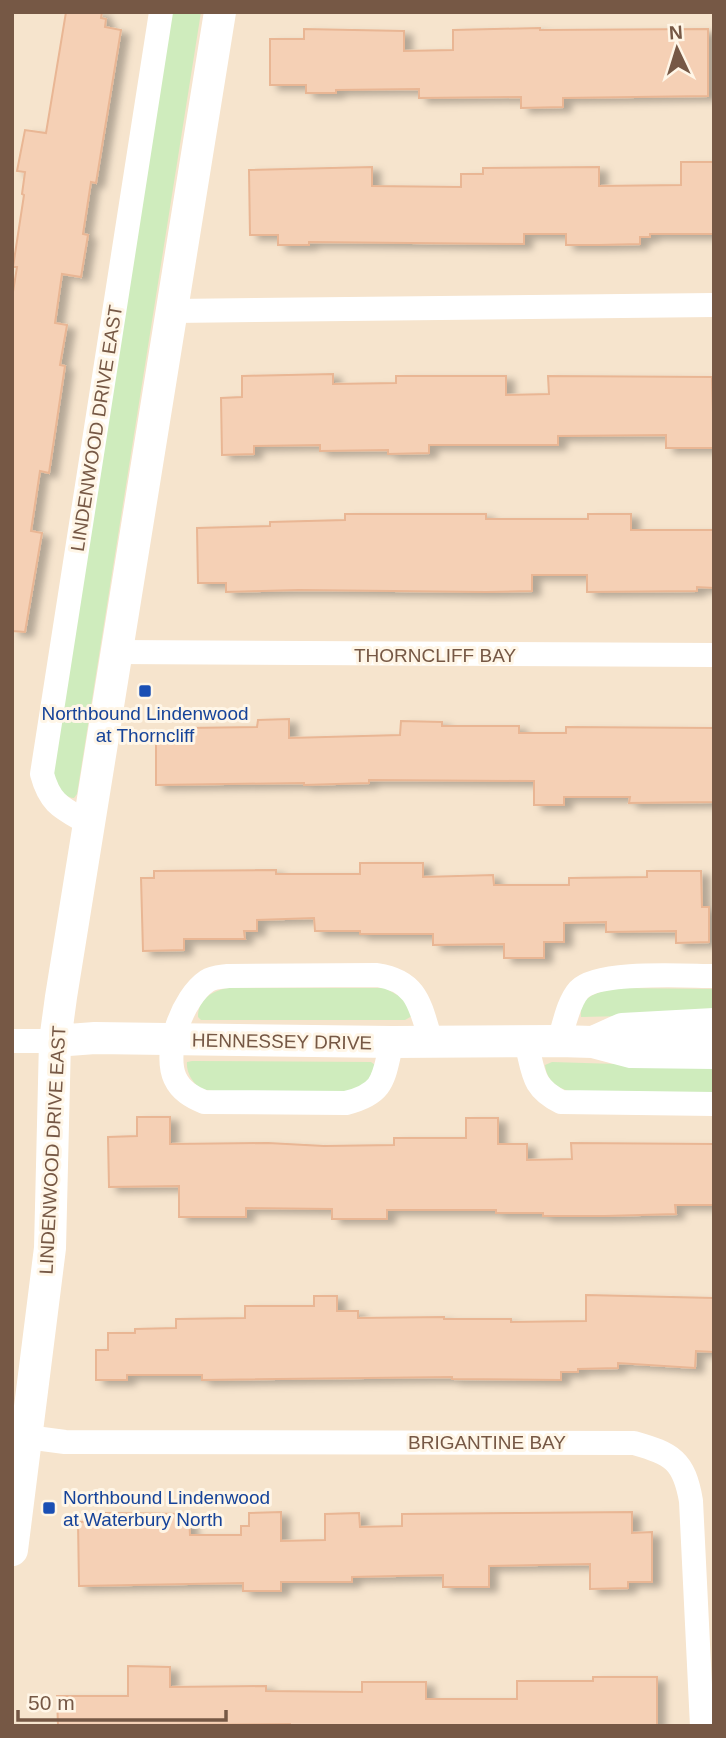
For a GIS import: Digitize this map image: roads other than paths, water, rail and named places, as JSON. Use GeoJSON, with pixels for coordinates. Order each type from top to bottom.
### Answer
{"type":"FeatureCollection","features":[{"type":"Feature","properties":{"kind":"street","name":"LINDENWOOD DRIVE EAST"},"geometry":{"type":"LineString","coordinates":[[88,822],[56,805],[46,790],[42,774],[161,12]]}},
{"type":"Feature","properties":{"kind":"street","name":"LINDENWOOD DRIVE EAST"},"geometry":{"type":"LineString","coordinates":[[14,1531],[19,1436],[50,1248],[55,1041],[115,652],[220,12]]}},
{"type":"Feature","properties":{"kind":"street"},"geometry":{"type":"LineString","coordinates":[[173,311],[714,305]]}},
{"type":"Feature","properties":{"kind":"street","name":"THORNCLIFF BAY"},"geometry":{"type":"LineString","coordinates":[[115,652],[714,655]]}},
{"type":"Feature","properties":{"kind":"street","name":"HENNESSEY DRIVE"},"geometry":{"type":"LineString","coordinates":[[392,1042],[383,1080],[377,1088],[364,1098],[346,1103],[204,1102],[190,1096],[174,1077],[172,1039],[190,999],[210,979],[228,976],[377,975],[392,978],[406,984],[419,1001],[431,1041]]}},
{"type":"Feature","properties":{"kind":"street"},"geometry":{"type":"LineString","coordinates":[[559,1041],[573,1000],[579,990],[588,983],[608,977],[714,976]]}},
{"type":"Feature","properties":{"kind":"street","name":"HENNESSEY DRIVE"},"geometry":{"type":"LineString","coordinates":[[593,1042],[622,1029],[714,1024]]}},
{"type":"Feature","properties":{"kind":"street","name":"HENNESSEY DRIVE"},"geometry":{"type":"LineString","coordinates":[[12,1041],[559,1041],[593,1042],[631,1052],[714,1054]]}},
{"type":"Feature","properties":{"kind":"street"},"geometry":{"type":"LineString","coordinates":[[526,1042],[536,1081],[544,1094],[561,1102],[714,1104]]}},
{"type":"Feature","properties":{"kind":"street","name":"BRIGANTINE BAY"},"geometry":{"type":"LineString","coordinates":[[19,1436],[65,1442],[634,1443],[665,1452],[687,1476],[691,1501],[702,1726]]}},
{"type":"Feature","properties":{"kind":"place","name":"Northbound Lindenwood at Thorncliff"},"geometry":{"type":"Point","coordinates":[145,691]}},
{"type":"Feature","properties":{"kind":"place","name":"Northbound Lindenwood at Waterbury North"},"geometry":{"type":"Point","coordinates":[49,1508]}}]}
